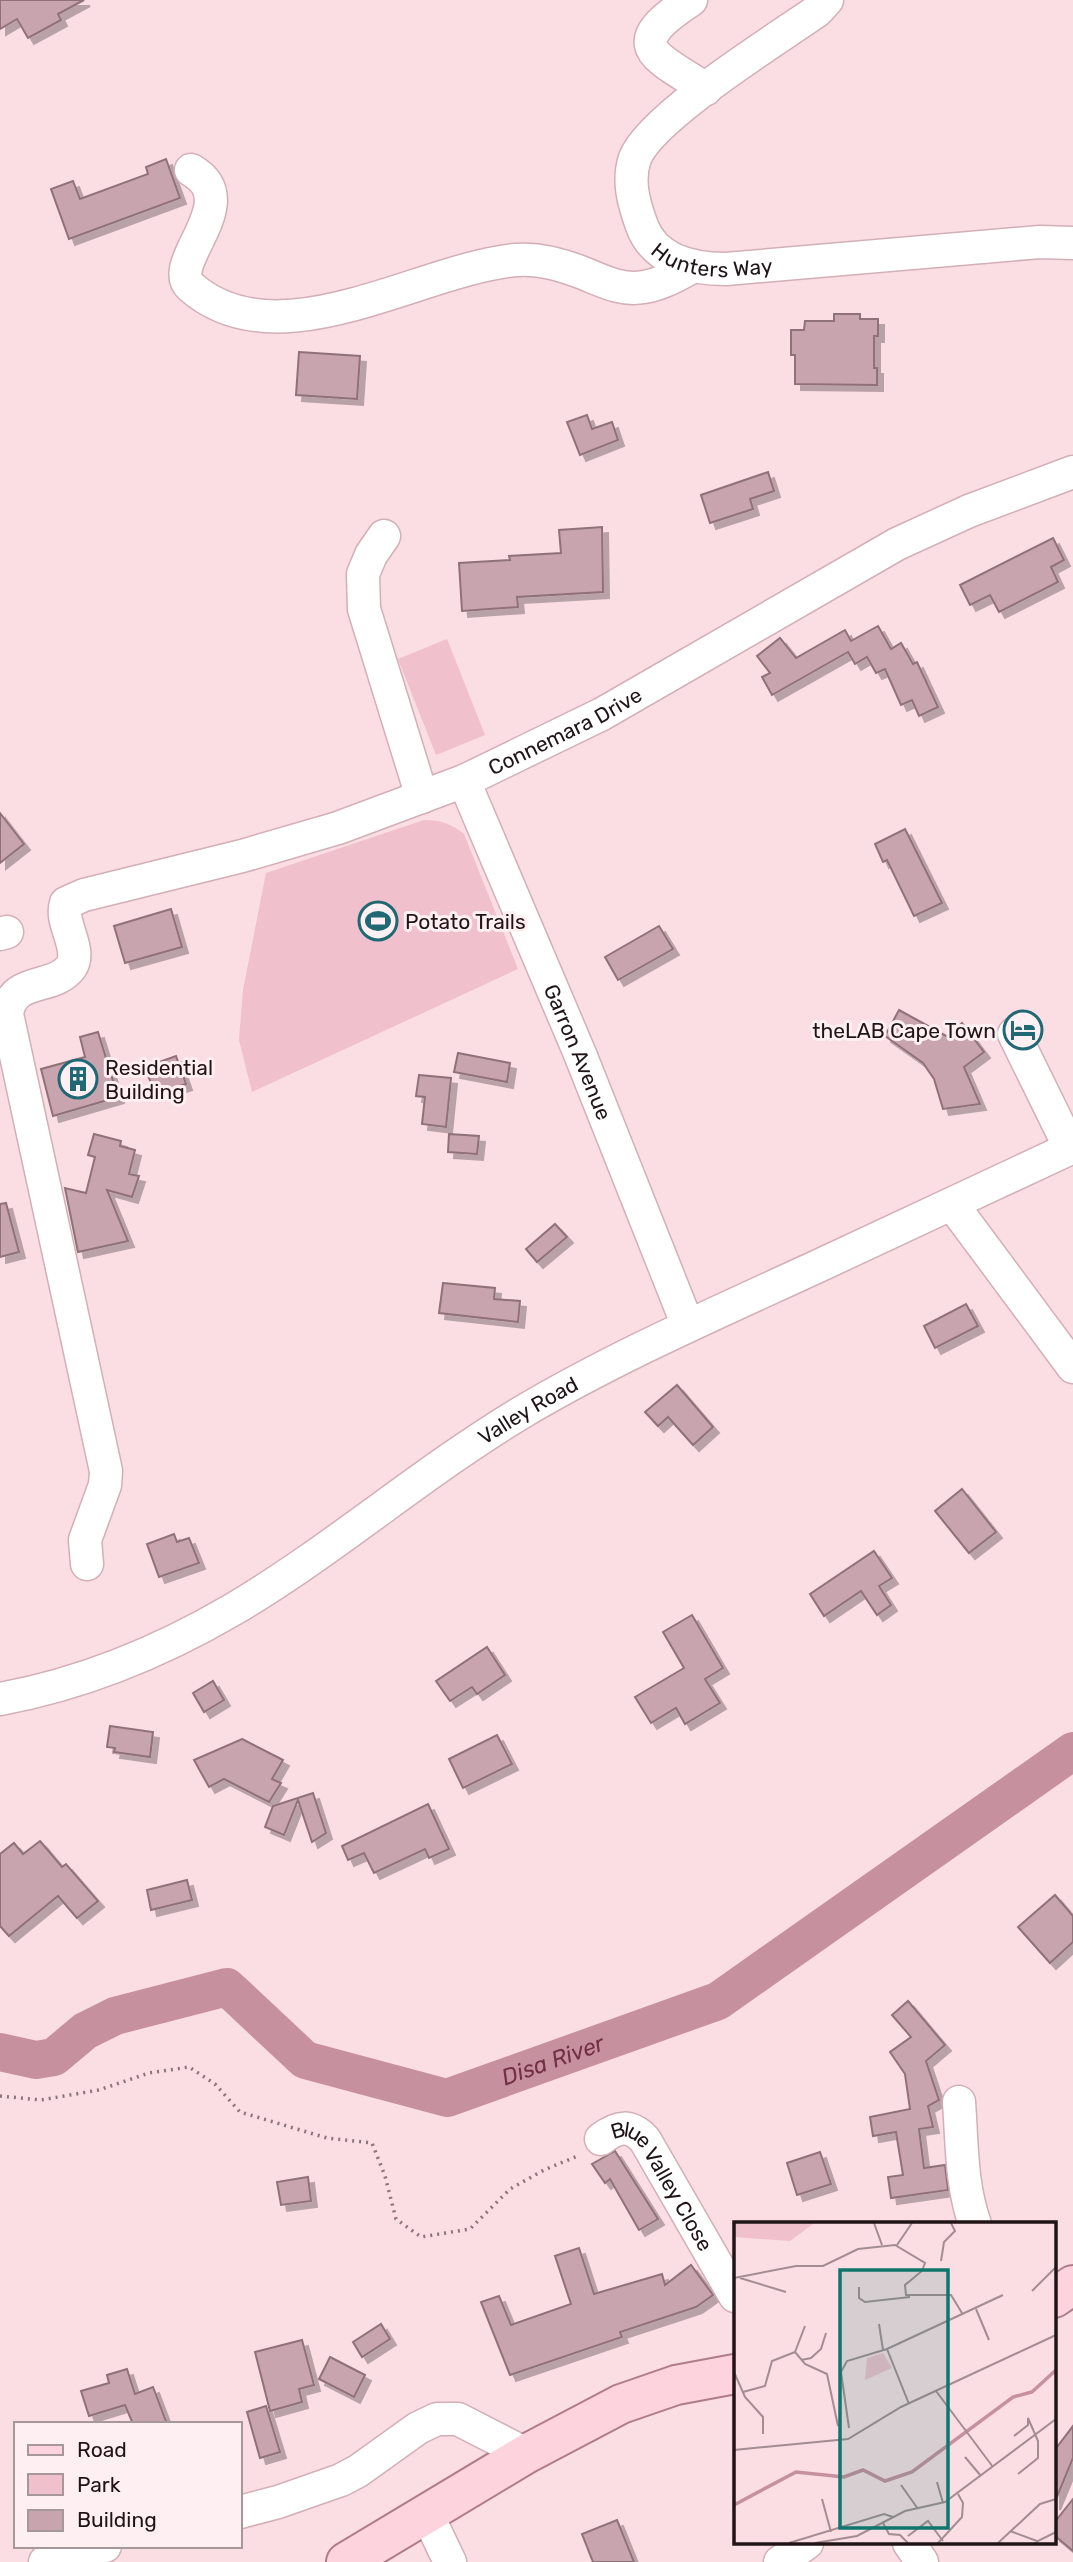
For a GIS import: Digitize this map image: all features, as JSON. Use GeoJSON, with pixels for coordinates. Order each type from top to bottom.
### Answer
{"type":"FeatureCollection","features":[{"type":"Feature","properties":{"kind":"main road"},"geometry":{"type":"LineString","coordinates":[[1056,2297],[1073,2285]]}},
{"type":"Feature","properties":{"kind":"main road"},"geometry":{"type":"LineString","coordinates":[[346,2562],[526,2454],[593,2418],[647,2394],[698,2379],[734,2374]]}},
{"type":"Feature","properties":{"kind":"street"},"geometry":{"type":"LineString","coordinates":[[691,0],[662,20],[650,43],[653,51],[666,65],[706,89]]}},
{"type":"Feature","properties":{"kind":"street","name":"Hunters Way"},"geometry":{"type":"LineString","coordinates":[[827,0],[817,11],[706,89],[650,136],[635,158],[632,171],[635,205],[645,232],[657,247],[670,257],[692,267],[726,270],[1040,242],[1073,243]]}},
{"type":"Feature","properties":{"kind":"street"},"geometry":{"type":"LineString","coordinates":[[191,170],[203,179],[209,198],[205,229],[184,267],[186,280],[205,296],[247,315],[289,318],[517,260],[550,263],[627,288],[646,287],[692,267]]}},
{"type":"Feature","properties":{"kind":"street","name":"Connemara Drive"},"geometry":{"type":"LineString","coordinates":[[87,1564],[85,1540],[105,1485],[106,1471],[7,1014],[10,1001],[15,995],[69,969],[74,957],[64,912],[70,899],[242,856],[338,828],[464,781],[602,714],[897,544],[969,511],[1073,472]]}},
{"type":"Feature","properties":{"kind":"street"},"geometry":{"type":"LineString","coordinates":[[384,536],[371,555],[363,574],[363,609],[422,797]]}},
{"type":"Feature","properties":{"kind":"street","name":"Garron Avenue"},"geometry":{"type":"LineString","coordinates":[[464,781],[580,1054],[688,1326]]}},
{"type":"Feature","properties":{"kind":"street"},"geometry":{"type":"LineString","coordinates":[[1014,1034],[1072,1147]]}},
{"type":"Feature","properties":{"kind":"street","name":"Valley Road"},"geometry":{"type":"LineString","coordinates":[[0,1699],[73,1682],[185,1635],[233,1609],[298,1567],[443,1463],[517,1415],[608,1364],[1072,1147]]}},
{"type":"Feature","properties":{"kind":"street"},"geometry":{"type":"LineString","coordinates":[[952,1203],[1073,1367]]}},
{"type":"Feature","properties":{"kind":"street"},"geometry":{"type":"LineString","coordinates":[[959,2102],[965,2178],[969,2209],[974,2222]]}},
{"type":"Feature","properties":{"kind":"street","name":"Blue Valley Close"},"geometry":{"type":"LineString","coordinates":[[601,2139],[623,2127],[633,2130],[646,2140],[734,2294]]}},
{"type":"Feature","properties":{"kind":"street"},"geometry":{"type":"LineString","coordinates":[[242,2511],[341,2480],[418,2428],[438,2419],[457,2419],[526,2454]]}},
{"type":"Feature","properties":{"kind":"street"},"geometry":{"type":"LineString","coordinates":[[427,2514],[450,2562]]}},
{"type":"Feature","properties":{"kind":"street"},"geometry":{"type":"LineString","coordinates":[[780,2562],[806,2544]]}},
{"type":"Feature","properties":{"kind":"street"},"geometry":{"type":"LineString","coordinates":[[910,2544],[922,2562]]}},
{"type":"Feature","properties":{"kind":"street"},"geometry":{"type":"LineString","coordinates":[[45,2562],[98,2548]]}},
{"type":"Feature","properties":{"kind":"path"},"geometry":{"type":"LineString","coordinates":[[0,2096],[41,2100],[99,2090],[149,2073],[189,2067],[215,2084],[240,2112],[327,2138],[372,2143],[396,2219],[421,2237],[470,2228],[510,2189],[544,2170],[575,2158],[601,2139]]}},
{"type":"Feature","properties":{"kind":"green space"},"geometry":{"type":"Polygon","coordinates":[[[447,639],[485,735],[436,755],[398,659],[447,639]]]}},
{"type":"Feature","properties":{"kind":"green space","name":"Potato Trails"},"geometry":{"type":"Polygon","coordinates":[[[424,820],[446,823],[464,834],[518,969],[252,1092],[239,1040],[243,990],[266,873],[424,820]]]}},
{"type":"Feature","properties":{"kind":"building"},"geometry":{"type":"Polygon","coordinates":[[[0,0],[84,0],[58,14],[61,20],[28,38],[17,19],[0,29],[0,0]]]}},
{"type":"Feature","properties":{"kind":"building"},"geometry":{"type":"Polygon","coordinates":[[[166,159],[180,198],[69,239],[51,189],[73,181],[80,199],[148,174],[146,167],[166,159]]]}},
{"type":"Feature","properties":{"kind":"building"},"geometry":{"type":"Polygon","coordinates":[[[834,314],[860,314],[860,319],[878,319],[878,336],[874,336],[877,385],[795,384],[795,355],[791,355],[791,330],[804,330],[805,321],[834,321],[834,314]]]}},
{"type":"Feature","properties":{"kind":"building"},"geometry":{"type":"Polygon","coordinates":[[[299,352],[360,356],[357,399],[296,395],[299,352]]]}},
{"type":"Feature","properties":{"kind":"building"},"geometry":{"type":"Polygon","coordinates":[[[587,415],[592,429],[612,422],[618,440],[580,455],[567,422],[587,415]]]}},
{"type":"Feature","properties":{"kind":"building"},"geometry":{"type":"Polygon","coordinates":[[[768,472],[774,491],[750,499],[753,509],[710,523],[701,495],[768,472]]]}},
{"type":"Feature","properties":{"kind":"building"},"geometry":{"type":"Polygon","coordinates":[[[602,527],[603,592],[517,597],[518,607],[462,611],[459,563],[561,553],[559,530],[602,527]]]}},
{"type":"Feature","properties":{"kind":"building"},"geometry":{"type":"Polygon","coordinates":[[[1053,538],[1064,560],[1051,567],[1058,582],[999,612],[990,595],[970,605],[960,585],[1053,538]]]}},
{"type":"Feature","properties":{"kind":"building"},"geometry":{"type":"Polygon","coordinates":[[[878,626],[891,649],[901,643],[913,664],[917,662],[938,707],[919,716],[912,700],[901,705],[885,669],[876,673],[867,657],[855,664],[848,652],[772,695],[762,677],[770,673],[757,656],[780,638],[796,658],[845,630],[851,641],[878,626]]]}},
{"type":"Feature","properties":{"kind":"building"},"geometry":{"type":"Polygon","coordinates":[[[0,813],[24,844],[0,863],[0,813]]]}},
{"type":"Feature","properties":{"kind":"building"},"geometry":{"type":"Polygon","coordinates":[[[905,829],[942,903],[914,916],[887,860],[883,862],[875,844],[905,829]]]}},
{"type":"Feature","properties":{"kind":"building"},"geometry":{"type":"Polygon","coordinates":[[[171,909],[182,947],[125,963],[114,926],[171,909]]]}},
{"type":"Feature","properties":{"kind":"building"},"geometry":{"type":"Polygon","coordinates":[[[659,926],[673,949],[618,980],[605,957],[659,926]]]}},
{"type":"Feature","properties":{"kind":"building"},"geometry":{"type":"Polygon","coordinates":[[[899,1010],[948,1037],[962,1023],[984,1052],[964,1067],[980,1104],[943,1109],[934,1079],[923,1063],[885,1036],[899,1010]]]}},
{"type":"Feature","properties":{"kind":"building","name":"Residential Building"},"geometry":{"type":"Polygon","coordinates":[[[98,1032],[118,1097],[53,1116],[41,1069],[85,1057],[80,1037],[98,1032]]]}},
{"type":"Feature","properties":{"kind":"building"},"geometry":{"type":"Polygon","coordinates":[[[458,1053],[510,1063],[507,1082],[454,1072],[458,1053]]]}},
{"type":"Feature","properties":{"kind":"building"},"geometry":{"type":"Polygon","coordinates":[[[176,1056],[186,1084],[155,1094],[145,1067],[176,1056]]]}},
{"type":"Feature","properties":{"kind":"building"},"geometry":{"type":"Polygon","coordinates":[[[419,1075],[451,1078],[446,1127],[422,1124],[425,1097],[416,1096],[419,1075]]]}},
{"type":"Feature","properties":{"kind":"building"},"geometry":{"type":"Polygon","coordinates":[[[94,1134],[121,1141],[120,1146],[135,1150],[129,1174],[139,1176],[132,1197],[107,1190],[128,1241],[78,1252],[65,1188],[86,1193],[95,1157],[88,1155],[94,1134]]]}},
{"type":"Feature","properties":{"kind":"building"},"geometry":{"type":"Polygon","coordinates":[[[449,1134],[479,1136],[477,1154],[448,1152],[449,1134]]]}},
{"type":"Feature","properties":{"kind":"building"},"geometry":{"type":"Polygon","coordinates":[[[6,1203],[19,1252],[0,1257],[0,1204],[6,1203]]]}},
{"type":"Feature","properties":{"kind":"building"},"geometry":{"type":"Polygon","coordinates":[[[555,1224],[567,1237],[537,1262],[526,1249],[555,1224]]]}},
{"type":"Feature","properties":{"kind":"building"},"geometry":{"type":"Polygon","coordinates":[[[443,1283],[495,1288],[494,1299],[520,1301],[518,1322],[439,1313],[443,1283]]]}},
{"type":"Feature","properties":{"kind":"building"},"geometry":{"type":"Polygon","coordinates":[[[966,1304],[978,1326],[935,1348],[924,1326],[966,1304]]]}},
{"type":"Feature","properties":{"kind":"building"},"geometry":{"type":"Polygon","coordinates":[[[677,1385],[713,1427],[693,1445],[668,1417],[658,1426],[645,1412],[677,1385]]]}},
{"type":"Feature","properties":{"kind":"building"},"geometry":{"type":"Polygon","coordinates":[[[962,1489],[996,1532],[969,1553],[935,1511],[962,1489]]]}},
{"type":"Feature","properties":{"kind":"building"},"geometry":{"type":"Polygon","coordinates":[[[174,1534],[177,1542],[189,1538],[199,1563],[159,1577],[147,1544],[174,1534]]]}},
{"type":"Feature","properties":{"kind":"building"},"geometry":{"type":"Polygon","coordinates":[[[874,1551],[892,1578],[879,1586],[891,1605],[877,1615],[861,1591],[824,1616],[810,1594],[874,1551]]]}},
{"type":"Feature","properties":{"kind":"building"},"geometry":{"type":"Polygon","coordinates":[[[692,1615],[723,1668],[705,1679],[720,1703],[685,1724],[676,1708],[651,1723],[635,1697],[684,1668],[663,1632],[692,1615]]]}},
{"type":"Feature","properties":{"kind":"building"},"geometry":{"type":"Polygon","coordinates":[[[487,1647],[505,1675],[477,1694],[472,1687],[450,1701],[436,1681],[487,1647]]]}},
{"type":"Feature","properties":{"kind":"building"},"geometry":{"type":"Polygon","coordinates":[[[213,1681],[224,1700],[204,1712],[193,1693],[213,1681]]]}},
{"type":"Feature","properties":{"kind":"building"},"geometry":{"type":"Polygon","coordinates":[[[110,1726],[153,1732],[150,1757],[114,1752],[115,1748],[107,1747],[110,1726]]]}},
{"type":"Feature","properties":{"kind":"building"},"geometry":{"type":"Polygon","coordinates":[[[497,1735],[512,1764],[463,1788],[449,1759],[497,1735]]]}},
{"type":"Feature","properties":{"kind":"building"},"geometry":{"type":"Polygon","coordinates":[[[242,1739],[283,1760],[272,1779],[281,1783],[269,1802],[224,1779],[209,1787],[194,1760],[242,1739]]]}},
{"type":"Feature","properties":{"kind":"building"},"geometry":{"type":"Polygon","coordinates":[[[313,1793],[326,1833],[312,1842],[298,1800],[284,1835],[265,1827],[273,1806],[313,1793]]]}},
{"type":"Feature","properties":{"kind":"building"},"geometry":{"type":"Polygon","coordinates":[[[428,1804],[449,1849],[429,1858],[425,1849],[374,1873],[364,1853],[348,1860],[342,1846],[428,1804]]]}},
{"type":"Feature","properties":{"kind":"building"},"geometry":{"type":"Polygon","coordinates":[[[40,1841],[62,1867],[66,1864],[98,1901],[77,1918],[58,1896],[9,1936],[0,1926],[0,1854],[14,1843],[23,1854],[40,1841]]]}},
{"type":"Feature","properties":{"kind":"building"},"geometry":{"type":"Polygon","coordinates":[[[187,1880],[192,1900],[151,1910],[147,1890],[187,1880]]]}},
{"type":"Feature","properties":{"kind":"building"},"geometry":{"type":"Polygon","coordinates":[[[1055,1895],[1073,1916],[1073,1942],[1050,1963],[1018,1927],[1055,1895]]]}},
{"type":"Feature","properties":{"kind":"building"},"geometry":{"type":"Polygon","coordinates":[[[908,2001],[945,2045],[926,2061],[939,2100],[928,2106],[933,2127],[919,2129],[924,2168],[945,2165],[948,2190],[891,2198],[888,2177],[903,2175],[896,2132],[873,2136],[870,2117],[910,2109],[905,2074],[890,2052],[911,2037],[892,2015],[908,2001]]]}},
{"type":"Feature","properties":{"kind":"building"},"geometry":{"type":"Polygon","coordinates":[[[615,2151],[658,2219],[639,2230],[610,2179],[605,2183],[592,2164],[615,2151]]]}},
{"type":"Feature","properties":{"kind":"building"},"geometry":{"type":"Polygon","coordinates":[[[820,2152],[831,2184],[797,2195],[787,2163],[820,2152]]]}},
{"type":"Feature","properties":{"kind":"building"},"geometry":{"type":"Polygon","coordinates":[[[308,2177],[311,2201],[281,2205],[277,2182],[308,2177]]]}},
{"type":"Feature","properties":{"kind":"building"},"geometry":{"type":"Polygon","coordinates":[[[579,2248],[594,2294],[662,2274],[665,2285],[691,2265],[713,2295],[696,2307],[620,2332],[622,2337],[510,2375],[481,2302],[499,2296],[511,2325],[571,2304],[555,2256],[579,2248]]]}},
{"type":"Feature","properties":{"kind":"building"},"geometry":{"type":"Polygon","coordinates":[[[381,2324],[390,2339],[362,2357],[353,2342],[381,2324]]]}},
{"type":"Feature","properties":{"kind":"building"},"geometry":{"type":"Polygon","coordinates":[[[302,2340],[314,2385],[299,2389],[302,2402],[270,2411],[255,2352],[302,2340]]]}},
{"type":"Feature","properties":{"kind":"building"},"geometry":{"type":"Polygon","coordinates":[[[330,2357],[365,2375],[354,2397],[319,2379],[330,2357]]]}},
{"type":"Feature","properties":{"kind":"building"},"geometry":{"type":"Polygon","coordinates":[[[127,2369],[135,2394],[153,2387],[166,2422],[132,2422],[125,2405],[89,2416],[81,2391],[109,2383],[107,2375],[127,2369]]]}},
{"type":"Feature","properties":{"kind":"building"},"geometry":{"type":"Polygon","coordinates":[[[266,2406],[280,2452],[260,2458],[247,2412],[266,2406]]]}},
{"type":"Feature","properties":{"kind":"building"},"geometry":{"type":"Polygon","coordinates":[[[1073,2426],[1073,2458],[1056,2499],[1056,2448],[1073,2426]]]}},
{"type":"Feature","properties":{"kind":"building"},"geometry":{"type":"Polygon","coordinates":[[[1073,2499],[1073,2551],[1056,2537],[1056,2520],[1073,2499]]]}},
{"type":"Feature","properties":{"kind":"building"},"geometry":{"type":"Polygon","coordinates":[[[617,2520],[634,2562],[593,2562],[582,2534],[617,2520]]]}},
{"type":"Feature","properties":{"kind":"waterway","name":"Disa River"},"geometry":{"type":"LineString","coordinates":[[0,2052],[36,2060],[54,2057],[85,2031],[115,2016],[227,1987],[305,2060],[447,2098],[718,2001],[1073,1751]]}},
{"type":"Feature","properties":{"kind":"place","name":"Potato Trails"},"geometry":{"type":"Point","coordinates":[378,921]}},
{"type":"Feature","properties":{"kind":"place","name":"theLAB Cape Town"},"geometry":{"type":"Point","coordinates":[1023,1030]}},
{"type":"Feature","properties":{"kind":"place","name":"Residential Building"},"geometry":{"type":"Point","coordinates":[78,1079]}}]}
